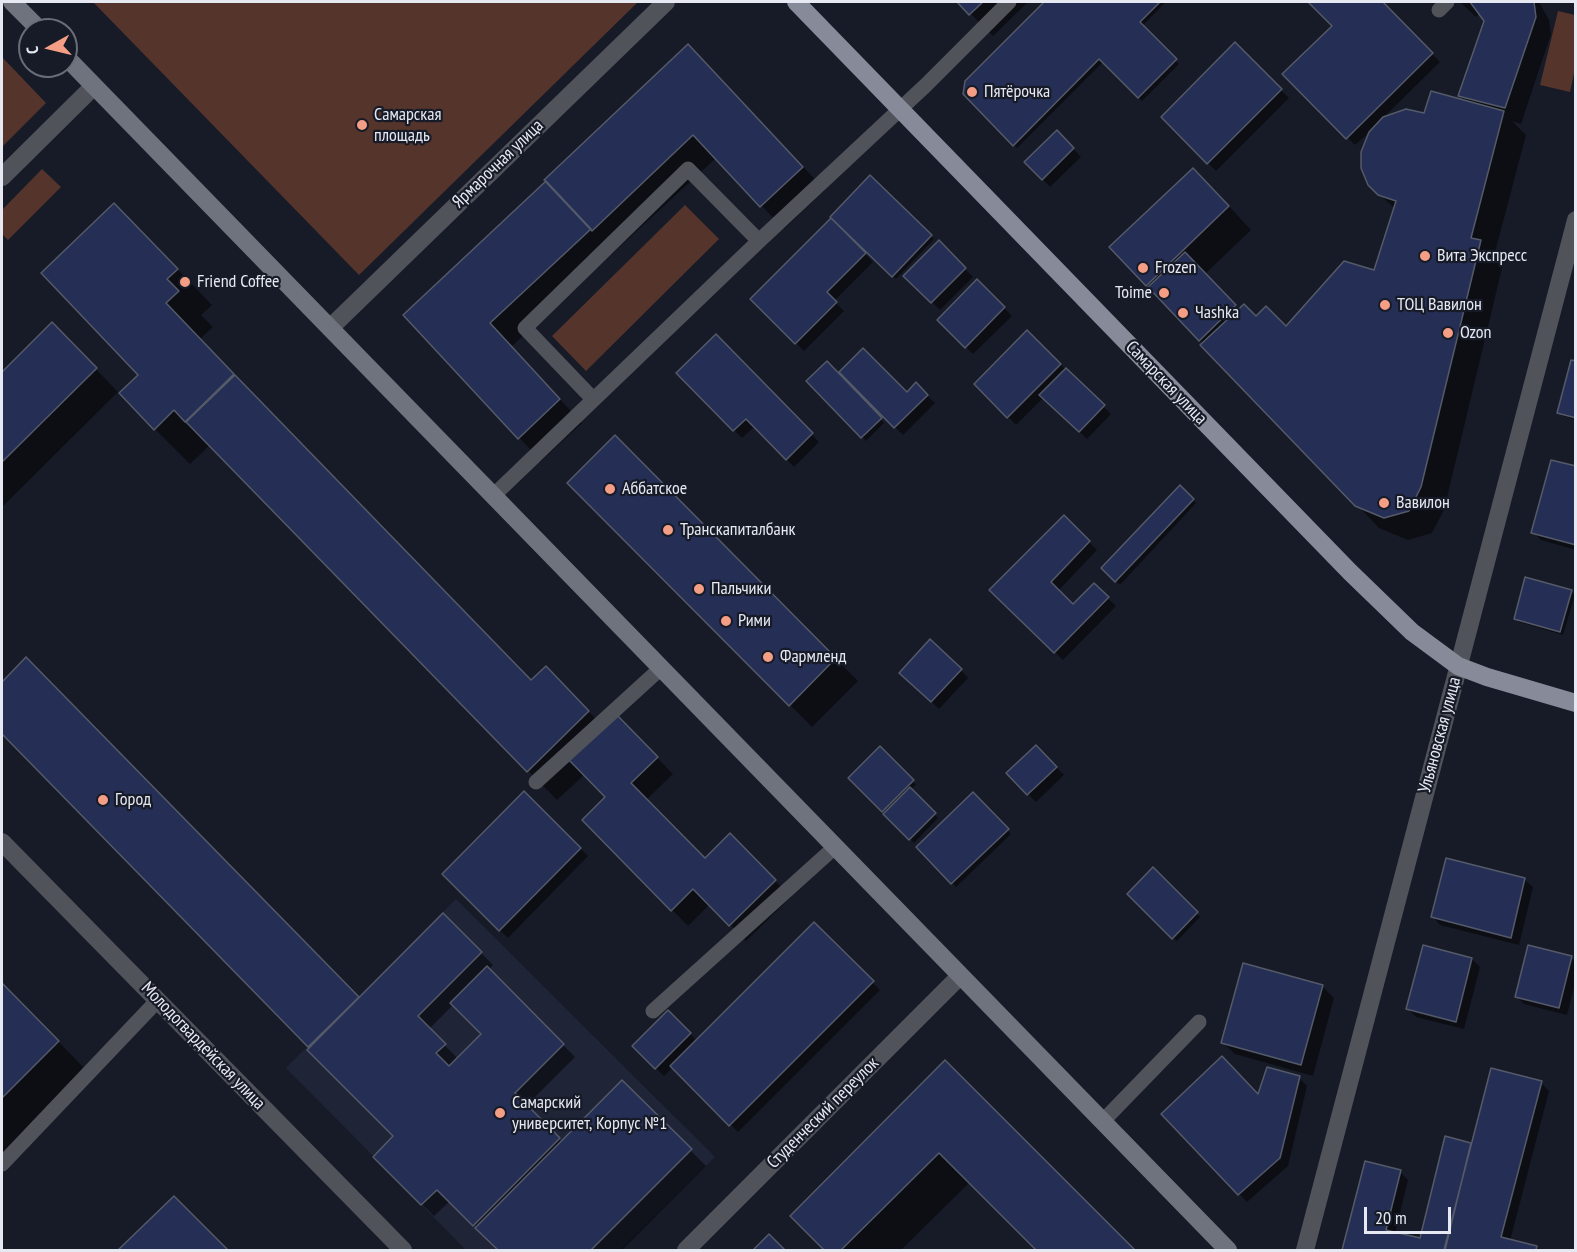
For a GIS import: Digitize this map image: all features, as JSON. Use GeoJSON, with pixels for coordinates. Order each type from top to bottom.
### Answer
{"type":"FeatureCollection","features":[{"type":"Feature","properties":{"kind":"main road","name":"Самарская улица"},"geometry":{"type":"LineString","coordinates":[[796,2],[1350,572],[1412,632],[1458,666],[1575,703]]}},
{"type":"Feature","properties":{"kind":"street"},"geometry":{"type":"LineString","coordinates":[[12,2],[28,18]]}},
{"type":"Feature","properties":{"kind":"street","name":"Ярмарочная улица"},"geometry":{"type":"LineString","coordinates":[[330,328],[666,2]]}},
{"type":"Feature","properties":{"kind":"street"},"geometry":{"type":"LineString","coordinates":[[78,69],[1228,1251]]}},
{"type":"Feature","properties":{"kind":"street"},"geometry":{"type":"LineString","coordinates":[[2,177],[94,86]]}},
{"type":"Feature","properties":{"kind":"street","name":"Ульяновская улица"},"geometry":{"type":"LineString","coordinates":[[1305,1251],[1575,220]]}},
{"type":"Feature","properties":{"kind":"street","name":"Молодогвардейская улица"},"geometry":{"type":"LineString","coordinates":[[2,842],[404,1251]]}},
{"type":"Feature","properties":{"kind":"street","name":"Студенческий переулок"},"geometry":{"type":"LineString","coordinates":[[686,1251],[960,976]]}},
{"type":"Feature","properties":{"kind":"lane"},"geometry":{"type":"LineString","coordinates":[[493,496],[759,241],[901,109],[1009,2]]}},
{"type":"Feature","properties":{"kind":"lane"},"geometry":{"type":"LineString","coordinates":[[594,399],[525,328],[688,169],[759,241]]}},
{"type":"Feature","properties":{"kind":"lane"},"geometry":{"type":"LineString","coordinates":[[536,782],[661,668]]}},
{"type":"Feature","properties":{"kind":"lane"},"geometry":{"type":"LineString","coordinates":[[653,1011],[835,847]]}},
{"type":"Feature","properties":{"kind":"lane"},"geometry":{"type":"LineString","coordinates":[[2,1164],[158,1000]]}},
{"type":"Feature","properties":{"kind":"lane"},"geometry":{"type":"LineString","coordinates":[[1102,1122],[1199,1023]]}},
{"type":"Feature","properties":{"kind":"shaded area","name":"Самарская площадь"},"geometry":{"type":"Polygon","coordinates":[[[93,2],[638,2],[359,275],[93,2]]]}},
{"type":"Feature","properties":{"kind":"shaded area"},"geometry":{"type":"Polygon","coordinates":[[[1558,11],[1575,15],[1575,68],[1570,92],[1540,85],[1558,11]]]}},
{"type":"Feature","properties":{"kind":"shaded area"},"geometry":{"type":"Polygon","coordinates":[[[2,57],[18,74],[18,78],[22,78],[46,103],[2,147],[2,57]]]}},
{"type":"Feature","properties":{"kind":"shaded area"},"geometry":{"type":"Polygon","coordinates":[[[42,169],[61,187],[8,240],[2,234],[2,210],[42,169]]]}},
{"type":"Feature","properties":{"kind":"shaded area"},"geometry":{"type":"Polygon","coordinates":[[[685,205],[719,239],[586,371],[552,336],[685,205]]]}},
{"type":"Feature","properties":{"kind":"shaded area","name":"Самарский университет, Корпус №1"},"geometry":{"type":"Polygon","coordinates":[[[456,899],[715,1157],[620,1250],[466,1250],[286,1068],[456,899]]]}},
{"type":"Feature","properties":{"kind":"building"},"geometry":{"type":"Polygon","coordinates":[[[957,2],[983,2],[969,15],[957,2]]]}},
{"type":"Feature","properties":{"kind":"building"},"geometry":{"type":"Polygon","coordinates":[[[1044,2],[1160,2],[1140,22],[1177,59],[1138,98],[1099,59],[1013,146],[963,94],[965,81],[1044,2]]]}},
{"type":"Feature","properties":{"kind":"building"},"geometry":{"type":"Polygon","coordinates":[[[1308,2],[1383,2],[1433,53],[1346,139],[1282,74],[1332,26],[1308,2]]]}},
{"type":"Feature","properties":{"kind":"building"},"geometry":{"type":"Polygon","coordinates":[[[1470,2],[1534,2],[1536,17],[1505,108],[1458,96],[1484,21],[1470,2]]]}},
{"type":"Feature","properties":{"kind":"building"},"geometry":{"type":"Polygon","coordinates":[[[1235,42],[1282,89],[1207,164],[1161,117],[1235,42]]]}},
{"type":"Feature","properties":{"kind":"building"},"geometry":{"type":"Polygon","coordinates":[[[688,44],[803,167],[760,207],[693,135],[592,231],[544,180],[688,44]]]}},
{"type":"Feature","properties":{"kind":"building","name":"ТОЦ Вавилон"},"geometry":{"type":"Polygon","coordinates":[[[1431,91],[1504,111],[1471,238],[1481,240],[1421,487],[1409,511],[1384,518],[1355,506],[1200,345],[1244,304],[1256,316],[1266,306],[1286,326],[1344,261],[1374,270],[1396,201],[1378,195],[1368,185],[1361,168],[1361,152],[1369,132],[1383,117],[1406,109],[1424,113],[1431,91]]]}},
{"type":"Feature","properties":{"kind":"building"},"geometry":{"type":"Polygon","coordinates":[[[1057,130],[1074,148],[1042,180],[1024,162],[1057,130]]]}},
{"type":"Feature","properties":{"kind":"building"},"geometry":{"type":"Polygon","coordinates":[[[1193,168],[1229,206],[1146,286],[1109,247],[1193,168]]]}},
{"type":"Feature","properties":{"kind":"building"},"geometry":{"type":"Polygon","coordinates":[[[870,175],[932,235],[892,277],[830,217],[870,175]]]}},
{"type":"Feature","properties":{"kind":"building"},"geometry":{"type":"Polygon","coordinates":[[[546,181],[591,229],[490,323],[560,399],[518,439],[403,315],[546,181]]]}},
{"type":"Feature","properties":{"kind":"building"},"geometry":{"type":"Polygon","coordinates":[[[114,203],[178,269],[167,279],[179,291],[166,303],[234,374],[185,422],[174,410],[154,430],[119,393],[138,375],[41,273],[114,203]]]}},
{"type":"Feature","properties":{"kind":"building"},"geometry":{"type":"Polygon","coordinates":[[[831,218],[866,253],[827,292],[837,302],[795,344],[750,299],[831,218]]]}},
{"type":"Feature","properties":{"kind":"building"},"geometry":{"type":"Polygon","coordinates":[[[939,240],[966,268],[931,303],[903,276],[939,240]]]}},
{"type":"Feature","properties":{"kind":"building"},"geometry":{"type":"Polygon","coordinates":[[[1185,252],[1236,305],[1199,341],[1148,287],[1185,252]]]}},
{"type":"Feature","properties":{"kind":"building"},"geometry":{"type":"Polygon","coordinates":[[[977,279],[1005,307],[965,348],[937,320],[977,279]]]}},
{"type":"Feature","properties":{"kind":"building"},"geometry":{"type":"Polygon","coordinates":[[[52,322],[97,368],[2,462],[2,372],[52,322]]]}},
{"type":"Feature","properties":{"kind":"building"},"geometry":{"type":"Polygon","coordinates":[[[1027,330],[1061,364],[1007,418],[974,384],[1027,330]]]}},
{"type":"Feature","properties":{"kind":"building"},"geometry":{"type":"Polygon","coordinates":[[[716,334],[813,433],[786,460],[746,419],[733,431],[676,373],[716,334]]]}},
{"type":"Feature","properties":{"kind":"building"},"geometry":{"type":"Polygon","coordinates":[[[863,348],[907,392],[916,382],[928,395],[894,428],[839,372],[863,348]]]}},
{"type":"Feature","properties":{"kind":"building"},"geometry":{"type":"Polygon","coordinates":[[[1571,360],[1576,361],[1576,418],[1557,413],[1571,360]]]}},
{"type":"Feature","properties":{"kind":"building"},"geometry":{"type":"Polygon","coordinates":[[[827,361],[882,418],[861,438],[806,381],[827,361]]]}},
{"type":"Feature","properties":{"kind":"building"},"geometry":{"type":"Polygon","coordinates":[[[1066,368],[1105,405],[1079,432],[1039,395],[1066,368]]]}},
{"type":"Feature","properties":{"kind":"building"},"geometry":{"type":"Polygon","coordinates":[[[235,375],[531,680],[546,666],[589,711],[527,772],[186,422],[235,375]]]}},
{"type":"Feature","properties":{"kind":"building"},"geometry":{"type":"Polygon","coordinates":[[[615,435],[836,658],[789,706],[567,483],[615,435]]]}},
{"type":"Feature","properties":{"kind":"building"},"geometry":{"type":"Polygon","coordinates":[[[1551,460],[1576,466],[1576,545],[1531,533],[1551,460]]]}},
{"type":"Feature","properties":{"kind":"building"},"geometry":{"type":"Polygon","coordinates":[[[1180,485],[1194,499],[1115,582],[1101,568],[1180,485]]]}},
{"type":"Feature","properties":{"kind":"building"},"geometry":{"type":"Polygon","coordinates":[[[1064,515],[1090,541],[1051,582],[1073,604],[1094,583],[1109,597],[1054,653],[989,590],[1064,515]]]}},
{"type":"Feature","properties":{"kind":"building"},"geometry":{"type":"Polygon","coordinates":[[[1525,577],[1572,590],[1560,632],[1514,619],[1525,577]]]}},
{"type":"Feature","properties":{"kind":"building"},"geometry":{"type":"Polygon","coordinates":[[[930,639],[962,669],[931,702],[899,673],[930,639]]]}},
{"type":"Feature","properties":{"kind":"building"},"geometry":{"type":"Polygon","coordinates":[[[26,657],[359,997],[308,1047],[2,734],[2,682],[26,657]]]}},
{"type":"Feature","properties":{"kind":"building"},"geometry":{"type":"Polygon","coordinates":[[[616,714],[658,757],[631,783],[705,858],[730,833],[776,880],[729,926],[693,889],[671,911],[582,820],[605,797],[569,760],[616,714]]]}},
{"type":"Feature","properties":{"kind":"building"},"geometry":{"type":"Polygon","coordinates":[[[1036,745],[1057,767],[1027,795],[1006,773],[1036,745]]]}},
{"type":"Feature","properties":{"kind":"building"},"geometry":{"type":"Polygon","coordinates":[[[880,746],[914,780],[882,812],[848,778],[880,746]]]}},
{"type":"Feature","properties":{"kind":"building"},"geometry":{"type":"Polygon","coordinates":[[[910,787],[936,813],[909,840],[883,814],[910,787]]]}},
{"type":"Feature","properties":{"kind":"building"},"geometry":{"type":"Polygon","coordinates":[[[524,791],[581,848],[499,931],[442,874],[524,791]]]}},
{"type":"Feature","properties":{"kind":"building"},"geometry":{"type":"Polygon","coordinates":[[[973,792],[1009,829],[951,884],[916,847],[973,792]]]}},
{"type":"Feature","properties":{"kind":"building"},"geometry":{"type":"Polygon","coordinates":[[[1446,858],[1525,878],[1511,938],[1431,917],[1446,858]]]}},
{"type":"Feature","properties":{"kind":"building"},"geometry":{"type":"Polygon","coordinates":[[[1153,867],[1198,912],[1172,939],[1127,894],[1153,867]]]}},
{"type":"Feature","properties":{"kind":"building"},"geometry":{"type":"Polygon","coordinates":[[[443,913],[482,952],[418,1016],[446,1044],[436,1053],[449,1066],[481,1034],[450,1003],[487,966],[564,1044],[515,1093],[560,1138],[473,1226],[437,1190],[421,1205],[373,1157],[393,1136],[307,1050],[443,913]]]}},
{"type":"Feature","properties":{"kind":"building"},"geometry":{"type":"Polygon","coordinates":[[[814,922],[874,981],[729,1126],[670,1066],[814,922]]]}},
{"type":"Feature","properties":{"kind":"building"},"geometry":{"type":"Polygon","coordinates":[[[1423,945],[1472,958],[1456,1022],[1406,1009],[1423,945]]]}},
{"type":"Feature","properties":{"kind":"building"},"geometry":{"type":"Polygon","coordinates":[[[1528,945],[1572,956],[1559,1008],[1515,997],[1528,945]]]}},
{"type":"Feature","properties":{"kind":"building"},"geometry":{"type":"Polygon","coordinates":[[[1243,963],[1323,985],[1301,1065],[1221,1043],[1243,963]]]}},
{"type":"Feature","properties":{"kind":"building"},"geometry":{"type":"Polygon","coordinates":[[[2,983],[59,1041],[2,1098],[2,983]]]}},
{"type":"Feature","properties":{"kind":"building"},"geometry":{"type":"Polygon","coordinates":[[[668,1010],[691,1033],[655,1069],[632,1046],[668,1010]]]}},
{"type":"Feature","properties":{"kind":"building"},"geometry":{"type":"Polygon","coordinates":[[[1222,1056],[1258,1094],[1267,1067],[1300,1076],[1280,1158],[1238,1195],[1161,1114],[1222,1056]]]}},
{"type":"Feature","properties":{"kind":"building"},"geometry":{"type":"Polygon","coordinates":[[[945,1060],[1135,1250],[1036,1250],[939,1153],[841,1250],[824,1250],[790,1216],[945,1060]]]}},
{"type":"Feature","properties":{"kind":"building"},"geometry":{"type":"Polygon","coordinates":[[[1491,1068],[1542,1081],[1501,1237],[1537,1246],[1536,1250],[1444,1250],[1491,1068]]]}},
{"type":"Feature","properties":{"kind":"building"},"geometry":{"type":"Polygon","coordinates":[[[622,1080],[692,1149],[591,1250],[498,1250],[475,1228],[622,1080]]]}},
{"type":"Feature","properties":{"kind":"building"},"geometry":{"type":"Polygon","coordinates":[[[1445,1136],[1471,1143],[1445,1250],[1342,1250],[1365,1161],[1401,1170],[1386,1230],[1420,1238],[1445,1136]]]}},
{"type":"Feature","properties":{"kind":"building"},"geometry":{"type":"Polygon","coordinates":[[[174,1196],[228,1250],[118,1250],[174,1196]]]}},
{"type":"Feature","properties":{"kind":"building"},"geometry":{"type":"Polygon","coordinates":[[[769,1234],[785,1250],[753,1250],[769,1234]]]}},
{"type":"Feature","properties":{"kind":"place","name":"Пятёрочка"},"geometry":{"type":"Point","coordinates":[972,92]}},
{"type":"Feature","properties":{"kind":"place","name":"Самарская площадь"},"geometry":{"type":"Point","coordinates":[362,125]}},
{"type":"Feature","properties":{"kind":"place","name":"Вита Экспресс"},"geometry":{"type":"Point","coordinates":[1425,256]}},
{"type":"Feature","properties":{"kind":"place","name":"Frozen"},"geometry":{"type":"Point","coordinates":[1143,268]}},
{"type":"Feature","properties":{"kind":"place","name":"Friend Coffee"},"geometry":{"type":"Point","coordinates":[185,282]}},
{"type":"Feature","properties":{"kind":"place","name":"Toime"},"geometry":{"type":"Point","coordinates":[1164,293]}},
{"type":"Feature","properties":{"kind":"place","name":"ТОЦ Вавилон"},"geometry":{"type":"Point","coordinates":[1385,305]}},
{"type":"Feature","properties":{"kind":"place","name":"Чаshka"},"geometry":{"type":"Point","coordinates":[1183,313]}},
{"type":"Feature","properties":{"kind":"place","name":"Ozon"},"geometry":{"type":"Point","coordinates":[1448,333]}},
{"type":"Feature","properties":{"kind":"place","name":"Аббатское"},"geometry":{"type":"Point","coordinates":[610,489]}},
{"type":"Feature","properties":{"kind":"place","name":"Вавилон"},"geometry":{"type":"Point","coordinates":[1384,503]}},
{"type":"Feature","properties":{"kind":"place","name":"Транскапиталбанк"},"geometry":{"type":"Point","coordinates":[668,530]}},
{"type":"Feature","properties":{"kind":"place","name":"Пальчики"},"geometry":{"type":"Point","coordinates":[699,589]}},
{"type":"Feature","properties":{"kind":"place","name":"Рими"},"geometry":{"type":"Point","coordinates":[726,621]}},
{"type":"Feature","properties":{"kind":"place","name":"Фармленд"},"geometry":{"type":"Point","coordinates":[768,657]}},
{"type":"Feature","properties":{"kind":"place","name":"Город"},"geometry":{"type":"Point","coordinates":[103,800]}},
{"type":"Feature","properties":{"kind":"place","name":"Самарский университет, Корпус №1"},"geometry":{"type":"Point","coordinates":[500,1113]}}]}
